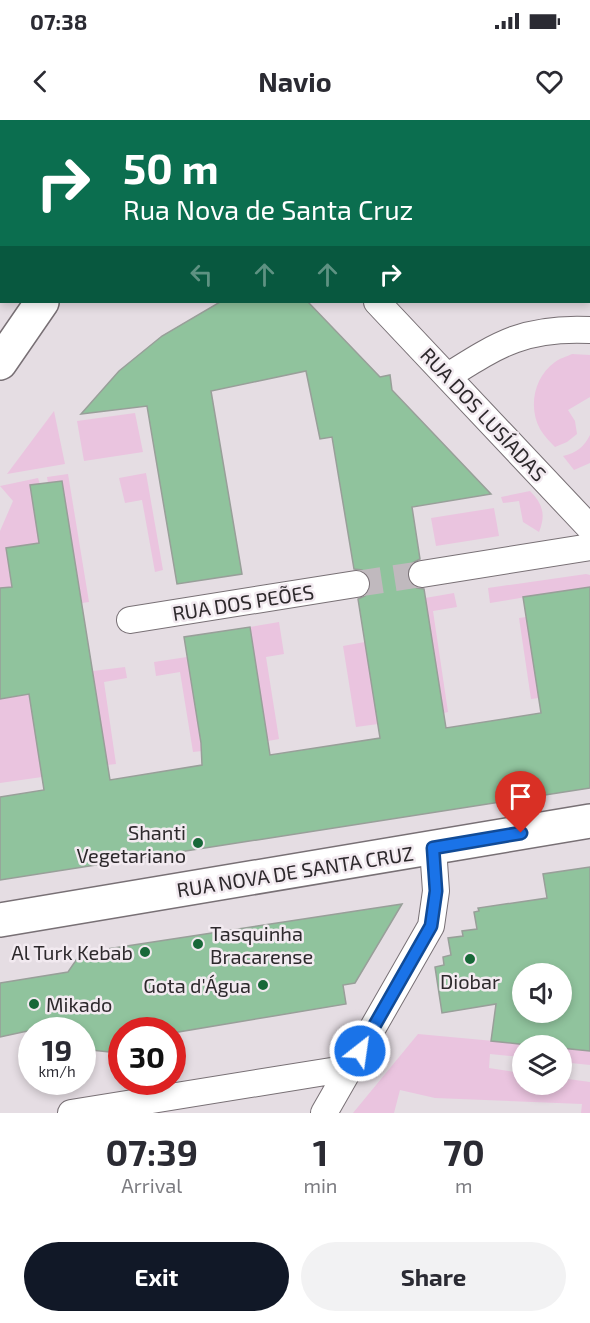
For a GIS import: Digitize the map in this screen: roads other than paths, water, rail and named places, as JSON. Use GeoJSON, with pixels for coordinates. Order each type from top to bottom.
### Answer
{"type":"FeatureCollection","features":[{"type":"Feature","properties":{"kind":"street"},"geometry":{"type":"LineString","coordinates":[[0,363],[41,303]]}},
{"type":"Feature","properties":{"kind":"street","name":"RUA DOS LUSÍADAS"},"geometry":{"type":"LineString","coordinates":[[378,303],[590,528]]}},
{"type":"Feature","properties":{"kind":"street"},"geometry":{"type":"LineString","coordinates":[[448,376],[486,352],[524,335],[562,328],[590,330]]}},
{"type":"Feature","properties":{"kind":"street"},"geometry":{"type":"LineString","coordinates":[[422,574],[590,547]]}},
{"type":"Feature","properties":{"kind":"street","name":"RUA DOS PEÕES"},"geometry":{"type":"LineString","coordinates":[[130,620],[356,584]]}},
{"type":"Feature","properties":{"kind":"street","name":"RUA NOVA DE SANTA CRUZ"},"geometry":{"type":"LineString","coordinates":[[0,920],[590,821]]}},
{"type":"Feature","properties":{"kind":"street"},"geometry":{"type":"LineString","coordinates":[[324,1113],[431,926],[436,891],[433,848]]}},
{"type":"Feature","properties":{"kind":"street"},"geometry":{"type":"LineString","coordinates":[[71,1113],[350,1068]]}},
{"type":"Feature","properties":{"kind":"tunnel"},"geometry":{"type":"LineString","coordinates":[[356,584],[422,574]]}},
{"type":"Feature","properties":{"kind":"place","name":"Shanti Vegetariano"},"geometry":{"type":"Point","coordinates":[198,843]}},
{"type":"Feature","properties":{"kind":"place","name":"Tasquinha Bracarense"},"geometry":{"type":"Point","coordinates":[198,944]}},
{"type":"Feature","properties":{"kind":"place","name":"Al Turk Kebab"},"geometry":{"type":"Point","coordinates":[145,952]}},
{"type":"Feature","properties":{"kind":"place","name":"Diobar"},"geometry":{"type":"Point","coordinates":[470,959]}},
{"type":"Feature","properties":{"kind":"place","name":"Gota d'Água"},"geometry":{"type":"Point","coordinates":[263,985]}},
{"type":"Feature","properties":{"kind":"place","name":"Mikado"},"geometry":{"type":"Point","coordinates":[34,1004]}}]}
